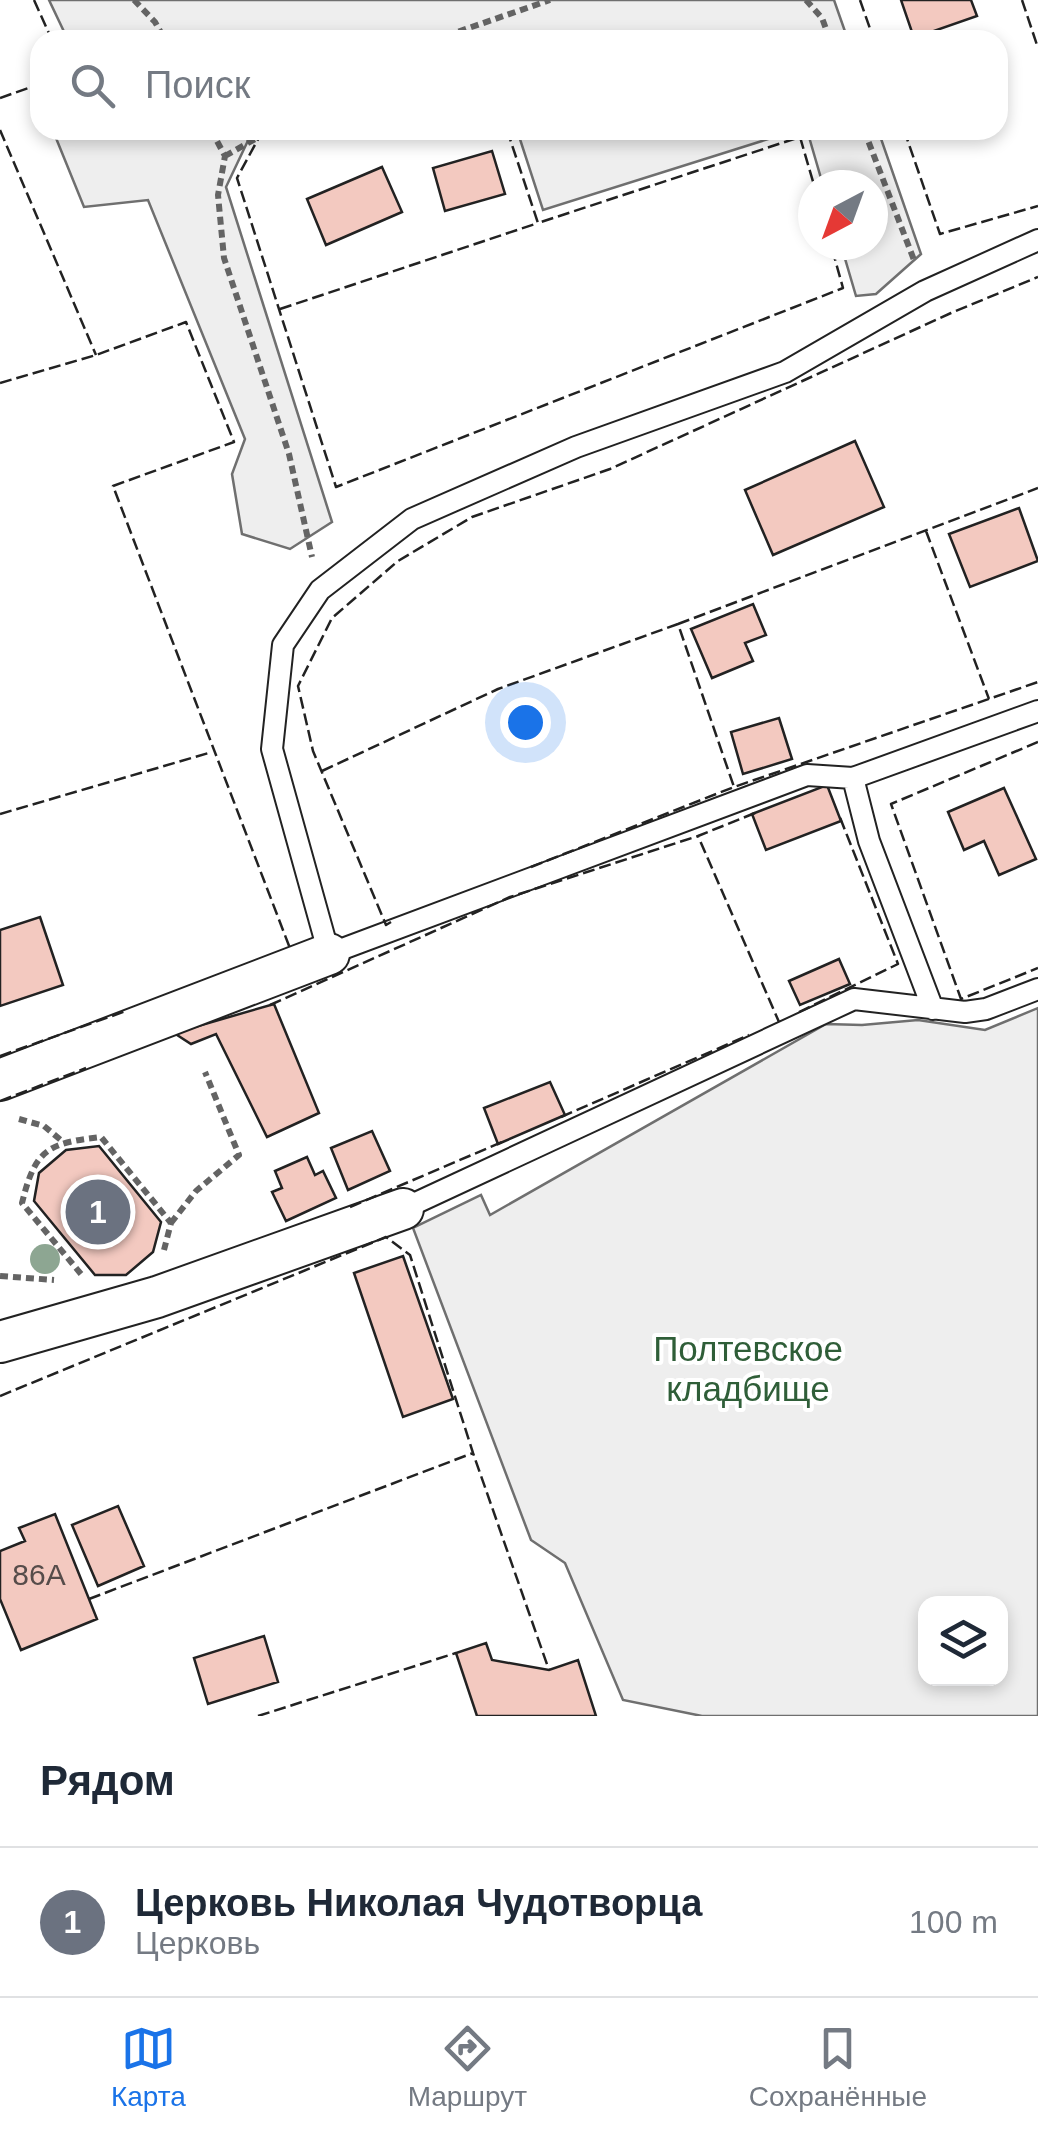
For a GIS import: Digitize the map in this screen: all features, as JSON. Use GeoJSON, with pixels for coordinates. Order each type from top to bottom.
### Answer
{"type":"FeatureCollection","features":[{"type":"Feature","properties":{"kind":"street"},"geometry":{"type":"LineString","coordinates":[[0,1080],[330,954]]}},
{"type":"Feature","properties":{"kind":"street"},"geometry":{"type":"LineString","coordinates":[[0,1342],[156,1297],[403,1209]]}},
{"type":"Feature","properties":{"kind":"lane"},"geometry":{"type":"LineString","coordinates":[[1038,240],[926,291],[785,372],[576,446],[412,519],[320,590],[283,645],[272,749],[330,954],[807,776],[853,778],[1038,711]]}},
{"type":"Feature","properties":{"kind":"lane"},"geometry":{"type":"LineString","coordinates":[[853,778],[868,841],[932,1009]]}},
{"type":"Feature","properties":{"kind":"lane"},"geometry":{"type":"LineString","coordinates":[[403,1209],[854,999],[965,1012],[986,1009],[1038,988]]}},
{"type":"Feature","properties":{"kind":"path"},"geometry":{"type":"LineString","coordinates":[[134,0],[159,30]]}},
{"type":"Feature","properties":{"kind":"path"},"geometry":{"type":"LineString","coordinates":[[463,30],[550,0]]}},
{"type":"Feature","properties":{"kind":"path"},"geometry":{"type":"LineString","coordinates":[[806,0],[822,18],[826,30]]}},
{"type":"Feature","properties":{"kind":"path"},"geometry":{"type":"LineString","coordinates":[[217,140],[225,156],[218,195],[224,258],[289,454],[320,590]]}},
{"type":"Feature","properties":{"kind":"path"},"geometry":{"type":"LineString","coordinates":[[225,156],[253,140]]}},
{"type":"Feature","properties":{"kind":"path"},"geometry":{"type":"LineString","coordinates":[[868,140],[926,291]]}},
{"type":"Feature","properties":{"kind":"path"},"geometry":{"type":"LineString","coordinates":[[162,1258],[171,1223],[196,1191],[238,1155],[205,1072]]}},
{"type":"Feature","properties":{"kind":"path"},"geometry":{"type":"LineString","coordinates":[[10,1122],[20,1119],[44,1126],[62,1141]]}},
{"type":"Feature","properties":{"kind":"path"},"geometry":{"type":"LineString","coordinates":[[0,1276],[88,1282],[22,1203],[31,1166],[62,1141],[101,1137],[171,1223]]}},
{"type":"Feature","properties":{"kind":"green space"},"geometry":{"type":"Polygon","coordinates":[[[49,0],[834,0],[844,30],[63,30],[49,0]]]}},
{"type":"Feature","properties":{"kind":"green space"},"geometry":{"type":"Polygon","coordinates":[[[57,140],[248,140],[226,187],[332,522],[290,549],[242,534],[232,474],[245,439],[148,200],[84,207],[57,140]]]}},
{"type":"Feature","properties":{"kind":"green space"},"geometry":{"type":"Polygon","coordinates":[[[520,140],[765,140],[543,210],[520,140]]]}},
{"type":"Feature","properties":{"kind":"green space"},"geometry":{"type":"Polygon","coordinates":[[[810,140],[881,140],[921,254],[876,294],[856,296],[845,260],[888,260],[888,170],[819,170],[810,140]]]}},
{"type":"Feature","properties":{"kind":"green space","name":"Полтевское кладбище"},"geometry":{"type":"Polygon","coordinates":[[[1038,1008],[1038,1716],[702,1716],[623,1700],[565,1563],[531,1540],[413,1228],[481,1195],[490,1215],[826,1024],[918,1020],[985,1030],[1038,1008]]]}},
{"type":"Feature","properties":{"kind":"building"},"geometry":{"type":"Polygon","coordinates":[[[901,0],[971,0],[977,16],[937,30],[911,30],[901,0]]]}},
{"type":"Feature","properties":{"kind":"building"},"geometry":{"type":"Polygon","coordinates":[[[492,151],[505,194],[445,211],[433,168],[492,151]]]}},
{"type":"Feature","properties":{"kind":"building"},"geometry":{"type":"Polygon","coordinates":[[[382,167],[402,212],[326,245],[307,199],[382,167]]]}},
{"type":"Feature","properties":{"kind":"building"},"geometry":{"type":"Polygon","coordinates":[[[855,441],[884,507],[773,555],[745,490],[855,441]]]}},
{"type":"Feature","properties":{"kind":"building"},"geometry":{"type":"Polygon","coordinates":[[[1019,508],[1038,561],[970,587],[949,534],[1019,508]]]}},
{"type":"Feature","properties":{"kind":"building"},"geometry":{"type":"Polygon","coordinates":[[[753,604],[766,635],[745,643],[753,661],[712,678],[691,629],[753,604]]]}},
{"type":"Feature","properties":{"kind":"building"},"geometry":{"type":"Polygon","coordinates":[[[779,718],[792,759],[743,774],[731,732],[779,718]]]}},
{"type":"Feature","properties":{"kind":"building"},"geometry":{"type":"Polygon","coordinates":[[[827,785],[841,821],[766,850],[752,814],[827,785]]]}},
{"type":"Feature","properties":{"kind":"building"},"geometry":{"type":"Polygon","coordinates":[[[1004,788],[1036,859],[999,875],[984,841],[964,850],[948,812],[1004,788]]]}},
{"type":"Feature","properties":{"kind":"building"},"geometry":{"type":"Polygon","coordinates":[[[40,917],[63,985],[0,1006],[0,930],[40,917]]]}},
{"type":"Feature","properties":{"kind":"building"},"geometry":{"type":"Polygon","coordinates":[[[839,959],[850,984],[800,1005],[789,981],[839,959]]]}},
{"type":"Feature","properties":{"kind":"building"},"geometry":{"type":"Polygon","coordinates":[[[274,1004],[319,1113],[267,1137],[216,1034],[191,1044],[174,1033],[274,1004]]]}},
{"type":"Feature","properties":{"kind":"building"},"geometry":{"type":"Polygon","coordinates":[[[550,1082],[565,1115],[498,1144],[484,1108],[550,1082]]]}},
{"type":"Feature","properties":{"kind":"building"},"geometry":{"type":"Polygon","coordinates":[[[372,1131],[390,1171],[348,1190],[331,1148],[372,1131]]]}},
{"type":"Feature","properties":{"kind":"building"},"geometry":{"type":"Polygon","coordinates":[[[99,1146],[161,1222],[153,1252],[126,1275],[95,1275],[34,1201],[39,1173],[66,1150],[99,1146]]]}},
{"type":"Feature","properties":{"kind":"building"},"geometry":{"type":"Polygon","coordinates":[[[307,1157],[315,1175],[323,1171],[336,1198],[286,1221],[272,1192],[282,1188],[275,1171],[307,1157]]]}},
{"type":"Feature","properties":{"kind":"building"},"geometry":{"type":"Polygon","coordinates":[[[403,1256],[453,1399],[403,1417],[354,1273],[403,1256]]]}},
{"type":"Feature","properties":{"kind":"building"},"geometry":{"type":"Polygon","coordinates":[[[118,1506],[144,1566],[98,1586],[72,1525],[118,1506]]]}},
{"type":"Feature","properties":{"kind":"building"},"geometry":{"type":"Polygon","coordinates":[[[55,1514],[97,1619],[21,1650],[0,1599],[0,1551],[25,1541],[19,1528],[55,1514]]]}},
{"type":"Feature","properties":{"kind":"building"},"geometry":{"type":"Polygon","coordinates":[[[264,1636],[278,1682],[208,1704],[194,1658],[264,1636]]]}},
{"type":"Feature","properties":{"kind":"building"},"geometry":{"type":"Polygon","coordinates":[[[486,1643],[492,1660],[549,1670],[578,1660],[596,1716],[477,1716],[456,1653],[486,1643]]]}},
{"type":"Feature","properties":{"kind":"fence"},"geometry":{"type":"LineString","coordinates":[[34,0],[48,30]]}},
{"type":"Feature","properties":{"kind":"fence"},"geometry":{"type":"LineString","coordinates":[[860,0],[870,30]]}},
{"type":"Feature","properties":{"kind":"fence"},"geometry":{"type":"LineString","coordinates":[[1022,0],[1038,48]]}},
{"type":"Feature","properties":{"kind":"fence"},"geometry":{"type":"LineString","coordinates":[[0,98],[30,88]]}},
{"type":"Feature","properties":{"kind":"fence"},"geometry":{"type":"LineString","coordinates":[[0,130],[96,355]]}},
{"type":"Feature","properties":{"kind":"fence"},"geometry":{"type":"LineString","coordinates":[[258,140],[237,178],[336,487],[843,288],[835,260]]}},
{"type":"Feature","properties":{"kind":"fence"},"geometry":{"type":"LineString","coordinates":[[510,140],[538,223],[791,140]]}},
{"type":"Feature","properties":{"kind":"fence"},"geometry":{"type":"LineString","coordinates":[[801,140],[810,170]]}},
{"type":"Feature","properties":{"kind":"fence"},"geometry":{"type":"LineString","coordinates":[[907,140],[940,234],[1038,206]]}},
{"type":"Feature","properties":{"kind":"fence"},"geometry":{"type":"LineString","coordinates":[[280,309],[538,223]]}},
{"type":"Feature","properties":{"kind":"fence"},"geometry":{"type":"LineString","coordinates":[[391,922],[386,925],[313,751],[298,686],[332,618],[398,561],[472,517],[610,469],[1038,277]]}},
{"type":"Feature","properties":{"kind":"fence"},"geometry":{"type":"LineString","coordinates":[[0,383],[96,355],[186,322],[234,442],[113,486],[291,951]]}},
{"type":"Feature","properties":{"kind":"fence"},"geometry":{"type":"LineString","coordinates":[[678,624],[1038,488]]}},
{"type":"Feature","properties":{"kind":"fence"},"geometry":{"type":"LineString","coordinates":[[926,531],[989,699]]}},
{"type":"Feature","properties":{"kind":"fence"},"geometry":{"type":"LineString","coordinates":[[322,771],[498,689],[678,624],[734,787]]}},
{"type":"Feature","properties":{"kind":"fence"},"geometry":{"type":"LineString","coordinates":[[531,867],[734,787],[1038,682]]}},
{"type":"Feature","properties":{"kind":"fence"},"geometry":{"type":"LineString","coordinates":[[1038,742],[891,804],[961,999],[1038,968]]}},
{"type":"Feature","properties":{"kind":"fence"},"geometry":{"type":"LineString","coordinates":[[0,814],[212,752]]}},
{"type":"Feature","properties":{"kind":"fence"},"geometry":{"type":"LineString","coordinates":[[755,813],[698,836],[779,1022]]}},
{"type":"Feature","properties":{"kind":"fence"},"geometry":{"type":"LineString","coordinates":[[799,1012],[898,964],[839,815]]}},
{"type":"Feature","properties":{"kind":"fence"},"geometry":{"type":"LineString","coordinates":[[270,1005],[510,897],[698,836]]}},
{"type":"Feature","properties":{"kind":"fence"},"geometry":{"type":"LineString","coordinates":[[0,1056],[126,1011]]}},
{"type":"Feature","properties":{"kind":"fence"},"geometry":{"type":"LineString","coordinates":[[561,1117],[749,1035]]}},
{"type":"Feature","properties":{"kind":"fence"},"geometry":{"type":"LineString","coordinates":[[0,1101],[86,1068]]}},
{"type":"Feature","properties":{"kind":"fence"},"geometry":{"type":"LineString","coordinates":[[350,1207],[502,1142]]}},
{"type":"Feature","properties":{"kind":"fence"},"geometry":{"type":"LineString","coordinates":[[0,1396],[386,1237],[410,1255],[473,1453],[549,1670]]}},
{"type":"Feature","properties":{"kind":"fence"},"geometry":{"type":"LineString","coordinates":[[89,1599],[473,1453]]}},
{"type":"Feature","properties":{"kind":"fence"},"geometry":{"type":"LineString","coordinates":[[258,1716],[456,1653]]}},
{"type":"Feature","properties":{"kind":"place","name":"Церковь Николая Чудотворца"},"geometry":{"type":"Point","coordinates":[98,1212]}}]}
